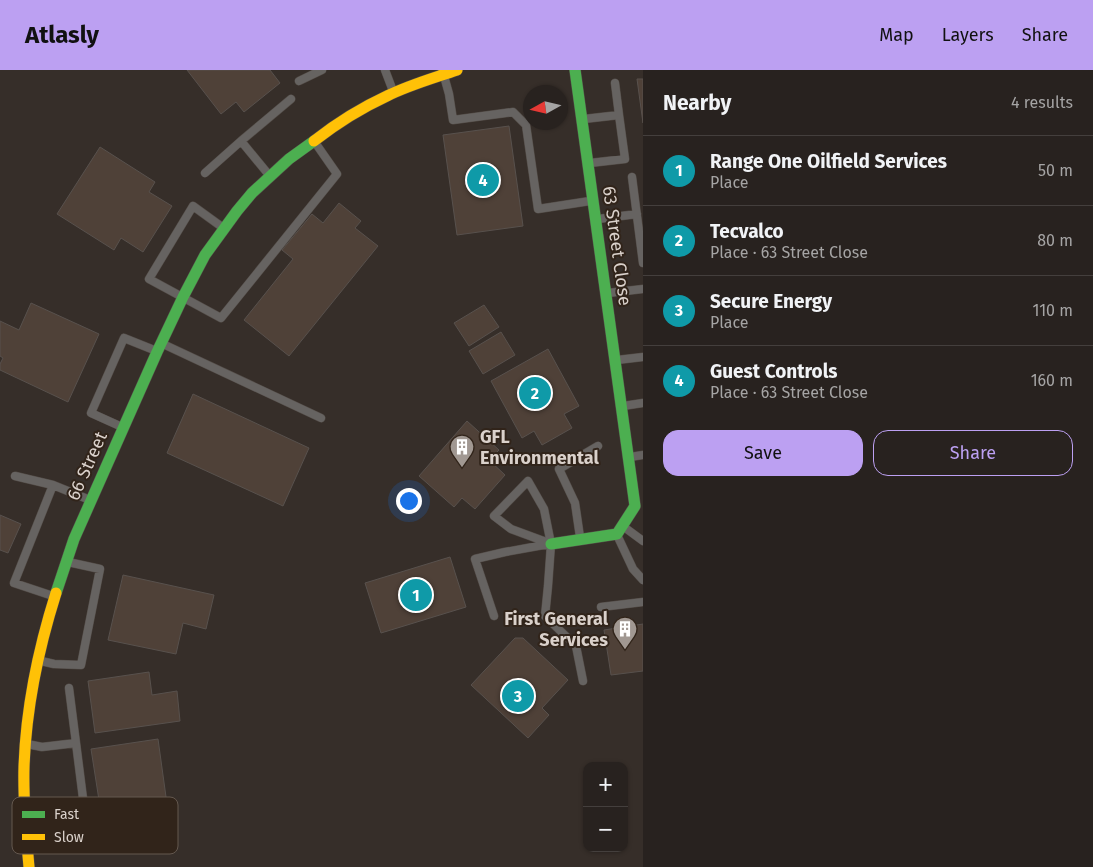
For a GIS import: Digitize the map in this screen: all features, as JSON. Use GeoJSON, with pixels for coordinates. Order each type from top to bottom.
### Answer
{"type":"FeatureCollection","features":[{"type":"Feature","properties":{"kind":"street","name":"66 Street"},"geometry":{"type":"LineString","coordinates":[[25,797],[26,743],[30,705],[38,660],[54,596],[74,539],[159,348],[205,255],[252,193],[289,159],[316,138],[352,114],[394,92],[457,70]]}},
{"type":"Feature","properties":{"kind":"street","name":"63 Street Close"},"geometry":{"type":"LineString","coordinates":[[575,70],[628,457],[639,502],[620,530]]}},
{"type":"Feature","properties":{"kind":"street"},"geometry":{"type":"LineString","coordinates":[[551,544],[580,540],[620,530]]}},
{"type":"Feature","properties":{"kind":"street","name":"66 Street"},"geometry":{"type":"LineString","coordinates":[[29,854],[30,867]]}},
{"type":"Feature","properties":{"kind":"lane"},"geometry":{"type":"LineString","coordinates":[[299,81],[322,70]]}},
{"type":"Feature","properties":{"kind":"lane"},"geometry":{"type":"LineString","coordinates":[[384,70],[394,92]]}},
{"type":"Feature","properties":{"kind":"lane"},"geometry":{"type":"LineString","coordinates":[[444,74],[453,120],[513,112],[526,125],[538,209],[593,201]]}},
{"type":"Feature","properties":{"kind":"lane"},"geometry":{"type":"LineString","coordinates":[[588,164],[625,159],[615,82]]}},
{"type":"Feature","properties":{"kind":"lane"},"geometry":{"type":"LineString","coordinates":[[205,173],[291,100]]}},
{"type":"Feature","properties":{"kind":"lane"},"geometry":{"type":"LineString","coordinates":[[582,120],[619,114]]}},
{"type":"Feature","properties":{"kind":"lane"},"geometry":{"type":"LineString","coordinates":[[224,228],[193,206],[149,279],[221,318],[337,174],[316,138]]}},
{"type":"Feature","properties":{"kind":"lane"},"geometry":{"type":"LineString","coordinates":[[241,141],[270,176]]}},
{"type":"Feature","properties":{"kind":"lane"},"geometry":{"type":"LineString","coordinates":[[632,177],[643,262]]}},
{"type":"Feature","properties":{"kind":"lane"},"geometry":{"type":"LineString","coordinates":[[596,219],[637,214]]}},
{"type":"Feature","properties":{"kind":"lane"},"geometry":{"type":"LineString","coordinates":[[606,293],[643,289]]}},
{"type":"Feature","properties":{"kind":"lane"},"geometry":{"type":"LineString","coordinates":[[124,428],[91,413],[124,338],[159,348],[321,418]]}},
{"type":"Feature","properties":{"kind":"lane"},"geometry":{"type":"LineString","coordinates":[[615,360],[643,357]]}},
{"type":"Feature","properties":{"kind":"lane"},"geometry":{"type":"LineString","coordinates":[[621,406],[643,403]]}},
{"type":"Feature","properties":{"kind":"lane"},"geometry":{"type":"LineString","coordinates":[[580,540],[575,503],[559,469],[598,446]]}},
{"type":"Feature","properties":{"kind":"lane"},"geometry":{"type":"LineString","coordinates":[[628,457],[643,455]]}},
{"type":"Feature","properties":{"kind":"lane"},"geometry":{"type":"LineString","coordinates":[[15,476],[53,485],[92,500]]}},
{"type":"Feature","properties":{"kind":"lane"},"geometry":{"type":"LineString","coordinates":[[551,544],[511,529],[494,516],[528,481],[544,509],[551,544],[545,616],[576,646],[582,681]]}},
{"type":"Feature","properties":{"kind":"lane"},"geometry":{"type":"LineString","coordinates":[[53,485],[14,583],[54,596]]}},
{"type":"Feature","properties":{"kind":"lane"},"geometry":{"type":"LineString","coordinates":[[620,530],[643,541]]}},
{"type":"Feature","properties":{"kind":"lane"},"geometry":{"type":"LineString","coordinates":[[620,530],[633,569],[643,580]]}},
{"type":"Feature","properties":{"kind":"lane"},"geometry":{"type":"LineString","coordinates":[[494,616],[475,558],[551,544]]}},
{"type":"Feature","properties":{"kind":"lane"},"geometry":{"type":"LineString","coordinates":[[38,660],[54,664],[81,665],[100,570],[66,561]]}},
{"type":"Feature","properties":{"kind":"lane"},"geometry":{"type":"LineString","coordinates":[[601,607],[643,602]]}},
{"type":"Feature","properties":{"kind":"lane"},"geometry":{"type":"LineString","coordinates":[[69,688],[83,797]]}},
{"type":"Feature","properties":{"kind":"lane"},"geometry":{"type":"LineString","coordinates":[[26,743],[42,747],[76,743]]}},
{"type":"Feature","properties":{"kind":"building"},"geometry":{"type":"Polygon","coordinates":[[[187,70],[270,70],[280,83],[244,112],[236,102],[221,114],[187,70]]]}},
{"type":"Feature","properties":{"kind":"building"},"geometry":{"type":"Polygon","coordinates":[[[637,79],[643,79],[643,123],[637,79]]]}},
{"type":"Feature","properties":{"kind":"building"},"geometry":{"type":"Polygon","coordinates":[[[509,126],[523,226],[457,235],[443,135],[509,126]]]}},
{"type":"Feature","properties":{"kind":"building"},"geometry":{"type":"Polygon","coordinates":[[[100,147],[155,182],[149,192],[172,206],[143,252],[121,238],[114,250],[57,214],[100,147]]]}},
{"type":"Feature","properties":{"kind":"building"},"geometry":{"type":"Polygon","coordinates":[[[339,203],[361,221],[355,228],[378,246],[289,356],[244,320],[293,259],[282,250],[312,214],[323,223],[339,203]]]}},
{"type":"Feature","properties":{"kind":"building"},"geometry":{"type":"Polygon","coordinates":[[[31,303],[99,334],[68,402],[0,370],[3,358],[0,356],[0,321],[19,330],[31,303]]]}},
{"type":"Feature","properties":{"kind":"building"},"geometry":{"type":"Polygon","coordinates":[[[484,305],[499,327],[469,346],[454,323],[484,305]]]}},
{"type":"Feature","properties":{"kind":"building"},"geometry":{"type":"Polygon","coordinates":[[[501,332],[515,355],[483,374],[469,351],[501,332]]]}},
{"type":"Feature","properties":{"kind":"building"},"geometry":{"type":"Polygon","coordinates":[[[548,349],[579,406],[564,414],[572,428],[542,445],[534,431],[522,438],[491,381],[548,349]]]}},
{"type":"Feature","properties":{"kind":"building"},"geometry":{"type":"Polygon","coordinates":[[[193,394],[309,448],[283,506],[167,453],[193,394]]]}},
{"type":"Feature","properties":{"kind":"building","name":"GFL Environmental"},"geometry":{"type":"Polygon","coordinates":[[[467,421],[499,450],[489,460],[505,475],[475,509],[462,498],[454,507],[419,476],[467,421]]]}},
{"type":"Feature","properties":{"kind":"building"},"geometry":{"type":"Polygon","coordinates":[[[0,515],[21,524],[8,553],[0,550],[0,515]]]}},
{"type":"Feature","properties":{"kind":"building"},"geometry":{"type":"Polygon","coordinates":[[[450,557],[466,607],[381,633],[365,583],[450,557]]]}},
{"type":"Feature","properties":{"kind":"building"},"geometry":{"type":"Polygon","coordinates":[[[123,575],[214,595],[206,629],[183,623],[176,654],[108,640],[123,575]]]}},
{"type":"Feature","properties":{"kind":"building","name":"First General Services"},"geometry":{"type":"Polygon","coordinates":[[[643,624],[643,671],[611,675],[604,630],[643,624]]]}},
{"type":"Feature","properties":{"kind":"building"},"geometry":{"type":"Polygon","coordinates":[[[515,638],[523,638],[568,680],[542,708],[549,715],[528,738],[471,685],[515,638]]]}},
{"type":"Feature","properties":{"kind":"building"},"geometry":{"type":"Polygon","coordinates":[[[149,672],[152,695],[177,691],[180,721],[95,733],[88,681],[149,672]]]}},
{"type":"Feature","properties":{"kind":"building"},"geometry":{"type":"Polygon","coordinates":[[[158,739],[166,797],[98,797],[91,749],[158,739]]]}},
{"type":"Feature","properties":{"kind":"traffic: fast"},"geometry":{"type":"LineString","coordinates":[[551,544],[617,534],[635,506],[575,70]]}},
{"type":"Feature","properties":{"kind":"traffic: fast"},"geometry":{"type":"LineString","coordinates":[[56,593],[74,539],[157,352],[205,255],[252,193],[289,159],[314,141]]}},
{"type":"Feature","properties":{"kind":"traffic: slow"},"geometry":{"type":"LineString","coordinates":[[314,141],[349,116],[395,92],[457,70]]}},
{"type":"Feature","properties":{"kind":"traffic: slow"},"geometry":{"type":"LineString","coordinates":[[24,797],[25,745],[30,701],[38,658],[56,593]]}},
{"type":"Feature","properties":{"kind":"traffic: slow"},"geometry":{"type":"LineString","coordinates":[[28,854],[29,867]]}},
{"type":"Feature","properties":{"kind":"place","name":"Guest Controls"},"geometry":{"type":"Point","coordinates":[483,180]}},
{"type":"Feature","properties":{"kind":"place","name":"Tecvalco"},"geometry":{"type":"Point","coordinates":[535,393]}},
{"type":"Feature","properties":{"kind":"place","name":"GFL Environmental"},"geometry":{"type":"Point","coordinates":[462,468]}},
{"type":"Feature","properties":{"kind":"place","name":"Range One Oilfield Services"},"geometry":{"type":"Point","coordinates":[416,595]}},
{"type":"Feature","properties":{"kind":"place","name":"First General Services"},"geometry":{"type":"Point","coordinates":[625,650]}},
{"type":"Feature","properties":{"kind":"place","name":"Secure Energy"},"geometry":{"type":"Point","coordinates":[518,696]}}]}
